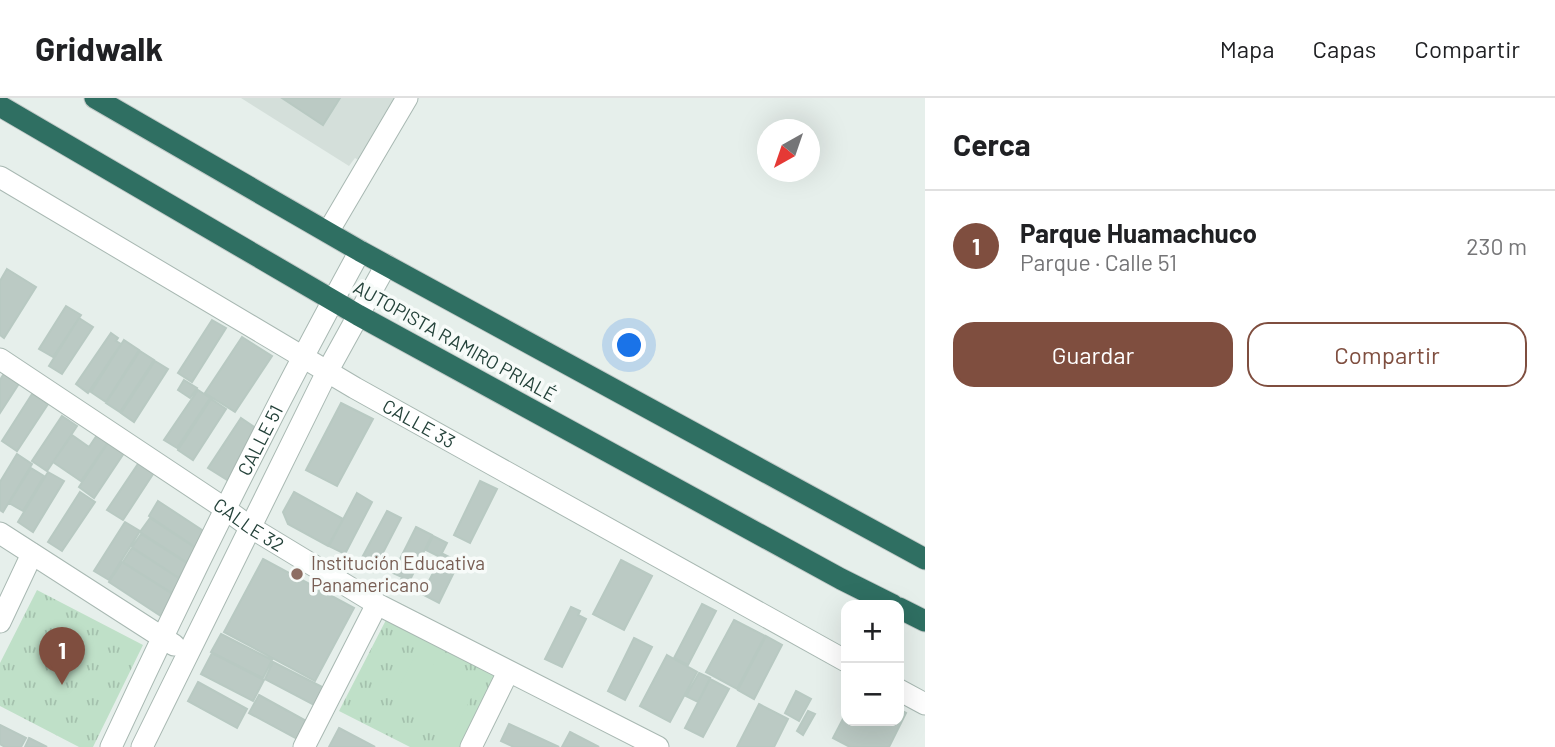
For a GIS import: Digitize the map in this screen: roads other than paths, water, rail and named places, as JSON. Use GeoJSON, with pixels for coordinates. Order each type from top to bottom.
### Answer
{"type":"FeatureCollection","features":[{"type":"Feature","properties":{"kind":"highway","name":"AUTOPISTA RAMIRO PRIALÉ"},"geometry":{"type":"LineString","coordinates":[[95,98],[360,251],[925,559]]}},
{"type":"Feature","properties":{"kind":"highway","name":"AUTOPISTA RAMIRO PRIALÉ"},"geometry":{"type":"LineString","coordinates":[[0,106],[358,315],[883,600]]}},
{"type":"Feature","properties":{"kind":"highway"},"geometry":{"type":"LineString","coordinates":[[904,610],[925,621]]}},
{"type":"Feature","properties":{"kind":"street"},"geometry":{"type":"LineString","coordinates":[[328,232],[398,101]]}},
{"type":"Feature","properties":{"kind":"street","name":"CALLE 33"},"geometry":{"type":"LineString","coordinates":[[0,177],[327,372],[841,657]]}},
{"type":"Feature","properties":{"kind":"street","name":"CALLE 51"},"geometry":{"type":"LineString","coordinates":[[111,747],[224,508],[302,356],[360,251]]}},
{"type":"Feature","properties":{"kind":"street","name":"CALLE 51"},"geometry":{"type":"LineString","coordinates":[[142,747],[327,372],[386,265]]}},
{"type":"Feature","properties":{"kind":"street","name":"CALLE 32"},"geometry":{"type":"LineString","coordinates":[[0,359],[250,527],[377,604],[646,744]]}},
{"type":"Feature","properties":{"kind":"street"},"geometry":{"type":"LineString","coordinates":[[0,533],[187,654]]}},
{"type":"Feature","properties":{"kind":"street"},"geometry":{"type":"LineString","coordinates":[[0,622],[32,554]]}},
{"type":"Feature","properties":{"kind":"street"},"geometry":{"type":"LineString","coordinates":[[304,747],[377,604]]}},
{"type":"Feature","properties":{"kind":"street"},"geometry":{"type":"LineString","coordinates":[[471,747],[508,672]]}},
{"type":"Feature","properties":{"kind":"street"},"geometry":{"type":"LineString","coordinates":[[904,693],[925,704]]}},
{"type":"Feature","properties":{"kind":"place","name":"Institución Educativa Panamericano"},"geometry":{"type":"Point","coordinates":[297,574]}},
{"type":"Feature","properties":{"kind":"place","name":"Parque Huamachuco"},"geometry":{"type":"Point","coordinates":[62,685]}}]}
